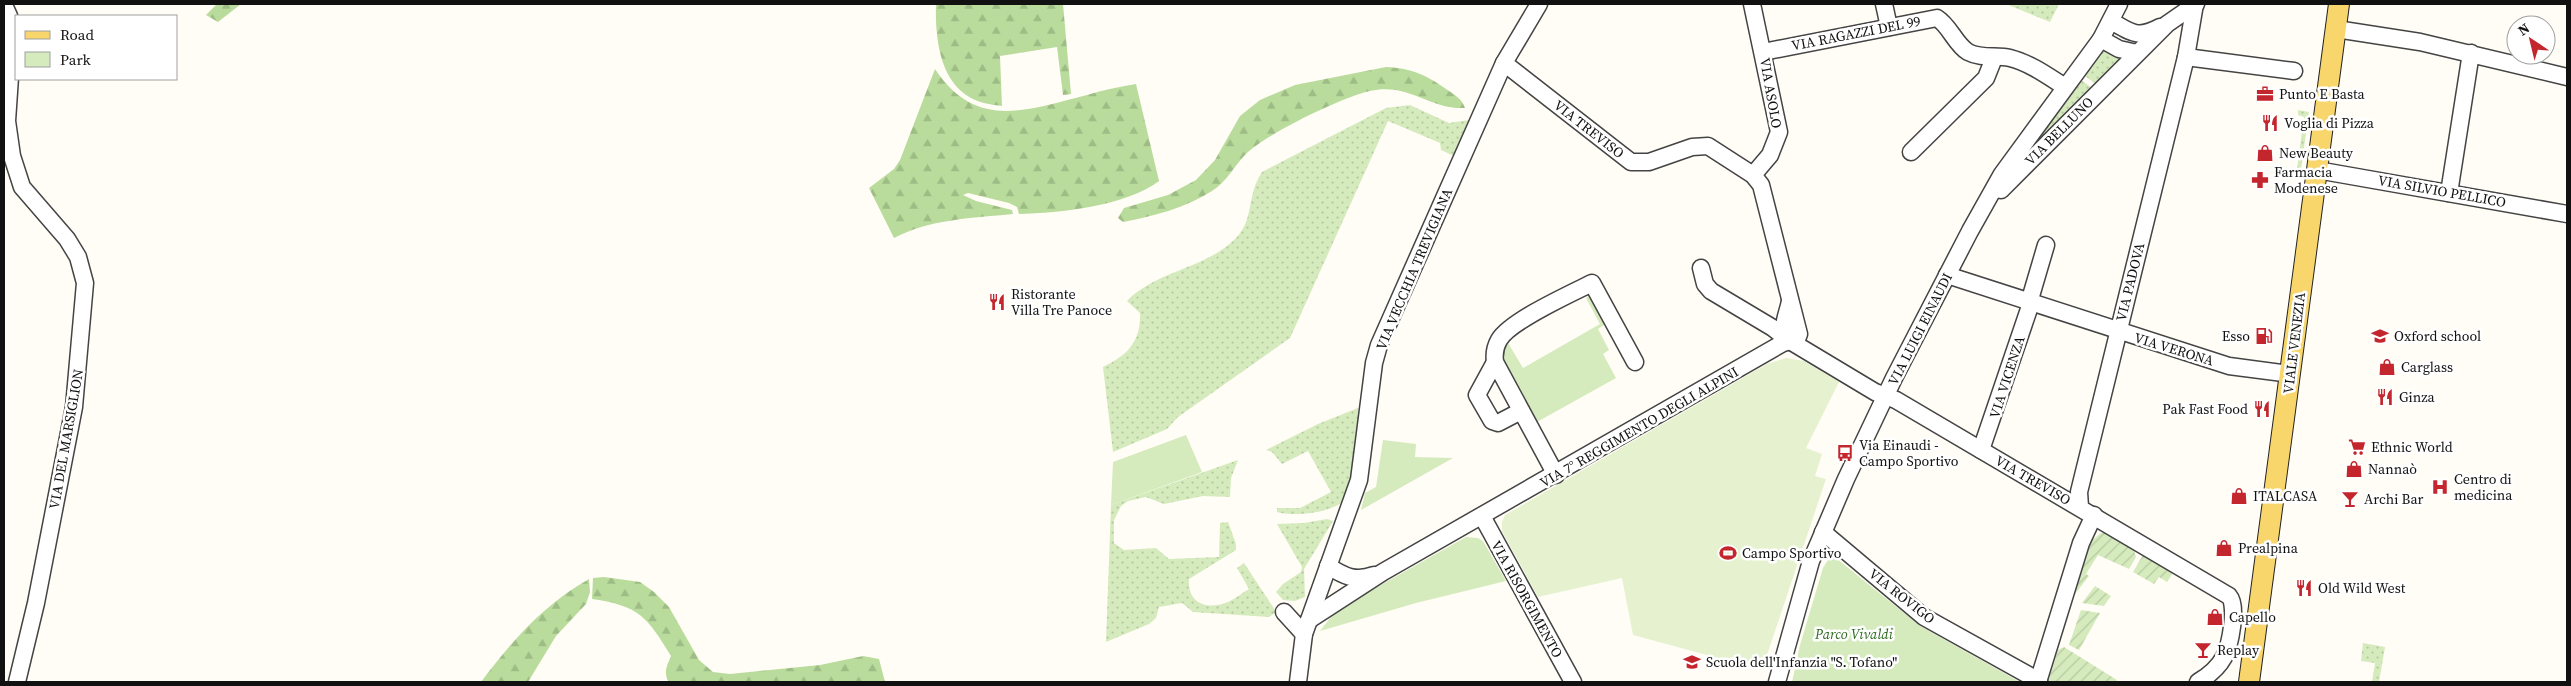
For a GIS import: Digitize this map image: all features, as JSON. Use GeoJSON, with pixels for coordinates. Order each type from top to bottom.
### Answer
{"type":"FeatureCollection","features":[{"type":"Feature","properties":{"kind":"main road","name":"VIALE VENEZIA"},"geometry":{"type":"LineString","coordinates":[[2249,682],[2339,4]]}},
{"type":"Feature","properties":{"kind":"street","name":"VIA VECCHIA TREVIGIANA"},"geometry":{"type":"LineString","coordinates":[[1298,682],[1306,627],[1359,480],[1374,363],[1379,345],[1504,63],[1539,4]]}},
{"type":"Feature","properties":{"kind":"street","name":"VIA ASOLO"},"geometry":{"type":"LineString","coordinates":[[1752,4],[1779,132],[1770,155],[1753,175]]}},
{"type":"Feature","properties":{"kind":"street"},"geometry":{"type":"LineString","coordinates":[[1884,4],[1889,27]]}},
{"type":"Feature","properties":{"kind":"street","name":"VIA LUIGI EINAUDI"},"geometry":{"type":"LineString","coordinates":[[1777,682],[1812,561],[1823,532],[1886,396],[1947,275],[2007,167],[2101,39],[2119,4]]}},
{"type":"Feature","properties":{"kind":"street","name":"VIA BELLUNO"},"geometry":{"type":"LineString","coordinates":[[1982,209],[2167,24],[2195,4]]}},
{"type":"Feature","properties":{"kind":"street","name":"VIA PADOVA"},"geometry":{"type":"LineString","coordinates":[[2039,682],[2081,543],[2087,511],[2078,492],[2186,57],[2195,4]]}},
{"type":"Feature","properties":{"kind":"street","name":"VIA DEL MARSIGLION"},"geometry":{"type":"LineString","coordinates":[[4,5],[9,16],[12,48],[7,121],[12,156],[22,186],[66,239],[78,257],[85,283],[74,407],[36,603],[17,682]]}},
{"type":"Feature","properties":{"kind":"street","name":"VIA RAGAZZI DEL 99"},"geometry":{"type":"LineString","coordinates":[[1763,52],[1937,18],[1943,22],[1969,52],[1994,58],[2017,60],[2065,87]]}},
{"type":"Feature","properties":{"kind":"street","name":"VIA BELLUNO"},"geometry":{"type":"LineString","coordinates":[[2111,21],[2133,34],[2141,35],[2167,24]]}},
{"type":"Feature","properties":{"kind":"street"},"geometry":{"type":"LineString","coordinates":[[2336,29],[2420,42],[2567,77]]}},
{"type":"Feature","properties":{"kind":"street"},"geometry":{"type":"LineString","coordinates":[[2101,39],[2119,48],[2137,53]]}},
{"type":"Feature","properties":{"kind":"street"},"geometry":{"type":"LineString","coordinates":[[2449,193],[2471,54]]}},
{"type":"Feature","properties":{"kind":"street"},"geometry":{"type":"LineString","coordinates":[[2186,57],[2294,71]]}},
{"type":"Feature","properties":{"kind":"street"},"geometry":{"type":"LineString","coordinates":[[1911,152],[1986,78],[1992,69],[1994,58]]}},
{"type":"Feature","properties":{"kind":"street","name":"VIA TREVISO"},"geometry":{"type":"LineString","coordinates":[[1504,63],[1631,162],[1649,162],[1692,147],[1708,146],[1753,175]]}},
{"type":"Feature","properties":{"kind":"street","name":"VIA SILVIO PELLICO"},"geometry":{"type":"LineString","coordinates":[[2317,170],[2567,214]]}},
{"type":"Feature","properties":{"kind":"street"},"geometry":{"type":"LineString","coordinates":[[1753,175],[1761,186],[1790,301],[1783,324],[1783,332],[1796,343]]}},
{"type":"Feature","properties":{"kind":"street"},"geometry":{"type":"LineString","coordinates":[[2031,303],[2031,296],[2046,245]]}},
{"type":"Feature","properties":{"kind":"street"},"geometry":{"type":"LineString","coordinates":[[1701,268],[1705,284],[1711,291],[1796,343]]}},
{"type":"Feature","properties":{"kind":"street","name":"VIA VERONA"},"geometry":{"type":"LineString","coordinates":[[1947,275],[2118,332],[2229,366],[2290,374]]}},
{"type":"Feature","properties":{"kind":"street"},"geometry":{"type":"LineString","coordinates":[[1520,411],[1498,423],[1492,421],[1477,395],[1495,362],[1496,348],[1505,332],[1592,283],[1636,362]]}},
{"type":"Feature","properties":{"kind":"street","name":"VIA VICENZA"},"geometry":{"type":"LineString","coordinates":[[1981,450],[2031,303]]}},
{"type":"Feature","properties":{"kind":"street","name":"VIA TREVISO"},"geometry":{"type":"LineString","coordinates":[[1796,343],[1875,392],[1886,396],[2087,511],[2229,596],[2234,606],[2230,634],[2224,656],[2211,673],[2198,682]]}},
{"type":"Feature","properties":{"kind":"street","name":"VIA 7° REGGIMENTO DEGLI ALPINI"},"geometry":{"type":"LineString","coordinates":[[1306,627],[1348,595],[1383,572],[1796,343]]}},
{"type":"Feature","properties":{"kind":"street"},"geometry":{"type":"LineString","coordinates":[[1495,362],[1556,475]]}},
{"type":"Feature","properties":{"kind":"street","name":"VIA RISORGIMENTO"},"geometry":{"type":"LineString","coordinates":[[1482,516],[1573,682]]}},
{"type":"Feature","properties":{"kind":"street","name":"VIA ROVIGO"},"geometry":{"type":"LineString","coordinates":[[1823,532],[1924,617],[2039,682]]}},
{"type":"Feature","properties":{"kind":"street"},"geometry":{"type":"LineString","coordinates":[[1325,572],[1333,593],[1348,595]]}},
{"type":"Feature","properties":{"kind":"street","name":"VIA 7° REGGIMENTO DEGLI ALPINI"},"geometry":{"type":"LineString","coordinates":[[1325,572],[1357,579],[1383,572]]}},
{"type":"Feature","properties":{"kind":"street"},"geometry":{"type":"LineString","coordinates":[[1284,612],[1306,627]]}},
{"type":"Feature","properties":{"kind":"street"},"geometry":{"type":"LineString","coordinates":[[2230,634],[2255,638]]}},
{"type":"Feature","properties":{"kind":"green space"},"geometry":{"type":"Polygon","coordinates":[[[217,4],[241,4],[218,22],[206,15],[217,4]]]}},
{"type":"Feature","properties":{"kind":"green space"},"geometry":{"type":"Polygon","coordinates":[[[936,4],[1063,4],[1071,94],[1063,95],[1057,47],[1000,56],[1002,106],[986,104],[971,98],[952,81],[941,57],[938,43],[936,4]]]}},
{"type":"Feature","properties":{"kind":"green space"},"geometry":{"type":"Polygon","coordinates":[[[2006,4],[2059,4],[2050,22],[2006,4]]]}},
{"type":"Feature","properties":{"kind":"green space"},"geometry":{"type":"Polygon","coordinates":[[[2103,49],[2125,57],[2098,86],[2084,75],[2103,49]]]}},
{"type":"Feature","properties":{"kind":"green space"},"geometry":{"type":"Polygon","coordinates":[[[1386,67],[1404,69],[1427,77],[1456,96],[1465,108],[1441,105],[1396,90],[1370,91],[1342,100],[1272,135],[1248,152],[1218,187],[1202,197],[1169,211],[1146,217],[1123,222],[1118,218],[1124,208],[1168,195],[1196,180],[1215,160],[1240,116],[1260,100],[1295,85],[1386,67]]]}},
{"type":"Feature","properties":{"kind":"green space"},"geometry":{"type":"Polygon","coordinates":[[[935,69],[951,89],[968,101],[985,108],[1004,111],[1044,106],[1136,84],[1159,181],[1129,197],[1092,207],[1035,213],[1019,214],[1017,207],[1009,203],[968,193],[963,195],[976,201],[1012,210],[1013,214],[937,223],[894,238],[869,188],[894,169],[900,160],[935,69]]]}},
{"type":"Feature","properties":{"kind":"green space"},"geometry":{"type":"Polygon","coordinates":[[[2081,80],[2095,90],[2020,164],[2081,80]]]}},
{"type":"Feature","properties":{"kind":"green space"},"geometry":{"type":"Polygon","coordinates":[[[1410,105],[1449,123],[1469,120],[1454,156],[1441,150],[1440,143],[1388,121],[1290,338],[1178,417],[1167,429],[1113,452],[1103,367],[1126,352],[1138,332],[1140,313],[1127,301],[1152,282],[1211,257],[1236,238],[1246,223],[1254,190],[1262,172],[1386,108],[1410,105]]]}},
{"type":"Feature","properties":{"kind":"green space"},"geometry":{"type":"Polygon","coordinates":[[[2298,110],[2309,112],[2300,176],[2289,175],[2288,171],[2290,169],[2297,169],[2304,117],[2298,115],[2298,110]]]}},
{"type":"Feature","properties":{"kind":"green space"},"geometry":{"type":"Polygon","coordinates":[[[1591,295],[1607,323],[1598,329],[1609,350],[1603,354],[1616,378],[1537,422],[1503,361],[1504,350],[1508,343],[1523,368],[1600,324],[1586,298],[1591,295]]]}},
{"type":"Feature","properties":{"kind":"green space"},"geometry":{"type":"Polygon","coordinates":[[[1786,358],[1804,361],[1839,382],[1806,448],[1822,454],[1815,476],[1826,479],[1762,670],[1633,635],[1622,578],[1538,597],[1502,531],[1502,522],[1505,515],[1767,364],[1786,358]]]}},
{"type":"Feature","properties":{"kind":"green space"},"geometry":{"type":"Polygon","coordinates":[[[1358,408],[1357,456],[1352,479],[1344,501],[1330,508],[1312,513],[1293,514],[1277,512],[1277,508],[1300,508],[1331,492],[1308,451],[1282,464],[1272,452],[1266,450],[1318,424],[1358,408]]]}},
{"type":"Feature","properties":{"kind":"green space"},"geometry":{"type":"Polygon","coordinates":[[[1186,435],[1202,472],[1111,505],[1113,462],[1186,435]]]}},
{"type":"Feature","properties":{"kind":"green space"},"geometry":{"type":"Polygon","coordinates":[[[1383,440],[1416,444],[1415,457],[1453,458],[1361,510],[1365,493],[1376,487],[1383,440]]]}},
{"type":"Feature","properties":{"kind":"green space"},"geometry":{"type":"Polygon","coordinates":[[[1238,460],[1231,478],[1230,497],[1203,496],[1164,504],[1146,497],[1128,501],[1121,506],[1114,520],[1114,543],[1124,550],[1156,548],[1169,559],[1219,557],[1220,523],[1228,522],[1236,544],[1236,550],[1189,579],[1191,594],[1200,603],[1206,605],[1213,606],[1228,602],[1249,589],[1237,568],[1244,563],[1275,610],[1275,613],[1269,617],[1193,612],[1182,603],[1159,607],[1156,618],[1149,624],[1106,642],[1111,505],[1238,460]]]}},
{"type":"Feature","properties":{"kind":"green space"},"geometry":{"type":"Polygon","coordinates":[[[1327,519],[1333,521],[1304,569],[1305,597],[1295,601],[1283,600],[1276,592],[1283,584],[1301,572],[1302,567],[1277,524],[1304,523],[1327,519]]]}},
{"type":"Feature","properties":{"kind":"green space"},"geometry":{"type":"Polygon","coordinates":[[[2101,533],[2106,533],[2134,550],[2136,557],[2129,569],[2098,555],[2086,574],[2089,576],[2075,594],[2091,541],[2101,533]]]}},
{"type":"Feature","properties":{"kind":"green space"},"geometry":{"type":"Polygon","coordinates":[[[1466,537],[1478,538],[1483,541],[1506,581],[1416,603],[1320,631],[1334,613],[1466,537]]]}},
{"type":"Feature","properties":{"kind":"green space"},"geometry":{"type":"Polygon","coordinates":[[[2143,555],[2173,573],[2167,582],[2159,577],[2154,584],[2133,572],[2143,555]]]}},
{"type":"Feature","properties":{"kind":"green space","name":"Parco Vivaldi"},"geometry":{"type":"Polygon","coordinates":[[[1836,558],[1920,626],[2020,682],[1792,682],[1800,645],[1823,568],[1828,560],[1836,558]]]}},
{"type":"Feature","properties":{"kind":"green space"},"geometry":{"type":"Polygon","coordinates":[[[604,577],[640,582],[654,592],[669,607],[699,660],[713,672],[730,674],[820,665],[863,656],[879,659],[885,682],[669,682],[666,672],[671,656],[648,623],[632,610],[621,605],[592,599],[593,578],[604,577]]]}},
{"type":"Feature","properties":{"kind":"green space"},"geometry":{"type":"Polygon","coordinates":[[[589,579],[590,592],[586,604],[556,636],[528,682],[481,682],[504,652],[529,625],[557,600],[589,579]]]}},
{"type":"Feature","properties":{"kind":"green space"},"geometry":{"type":"Polygon","coordinates":[[[2095,586],[2111,596],[2104,606],[2082,603],[2095,586]]]}},
{"type":"Feature","properties":{"kind":"green space"},"geometry":{"type":"Polygon","coordinates":[[[2081,610],[2100,613],[2079,650],[2069,645],[2081,610]]]}},
{"type":"Feature","properties":{"kind":"green space"},"geometry":{"type":"Polygon","coordinates":[[[2363,643],[2385,647],[2379,682],[2372,682],[2375,663],[2361,661],[2363,643]]]}},
{"type":"Feature","properties":{"kind":"green space"},"geometry":{"type":"Polygon","coordinates":[[[2064,647],[2117,680],[2116,682],[2048,682],[2058,650],[2064,647]]]}},
{"type":"Feature","properties":{"kind":"place","name":"Punto E Basta"},"geometry":{"type":"Point","coordinates":[2265,94]}},
{"type":"Feature","properties":{"kind":"place","name":"Voglia di Pizza"},"geometry":{"type":"Point","coordinates":[2270,123]}},
{"type":"Feature","properties":{"kind":"place","name":"New Beauty"},"geometry":{"type":"Point","coordinates":[2265,153]}},
{"type":"Feature","properties":{"kind":"place","name":"Farmacia Modenese"},"geometry":{"type":"Point","coordinates":[2260,180]}},
{"type":"Feature","properties":{"kind":"place","name":"Ristorante Villa Tre Panoce"},"geometry":{"type":"Point","coordinates":[997,302]}},
{"type":"Feature","properties":{"kind":"place","name":"Esso"},"geometry":{"type":"Point","coordinates":[2264,336]}},
{"type":"Feature","properties":{"kind":"place","name":"Oxford school"},"geometry":{"type":"Point","coordinates":[2380,336]}},
{"type":"Feature","properties":{"kind":"place","name":"Carglass"},"geometry":{"type":"Point","coordinates":[2387,367]}},
{"type":"Feature","properties":{"kind":"place","name":"Ginza"},"geometry":{"type":"Point","coordinates":[2385,397]}},
{"type":"Feature","properties":{"kind":"place","name":"Pak Fast Food"},"geometry":{"type":"Point","coordinates":[2262,409]}},
{"type":"Feature","properties":{"kind":"place","name":"Ethnic World"},"geometry":{"type":"Point","coordinates":[2357,447]}},
{"type":"Feature","properties":{"kind":"place","name":"Via Einaudi - Campo Sportivo"},"geometry":{"type":"Point","coordinates":[1845,453]}},
{"type":"Feature","properties":{"kind":"place","name":"Nannaò"},"geometry":{"type":"Point","coordinates":[2354,469]}},
{"type":"Feature","properties":{"kind":"place","name":"Centro di medicina"},"geometry":{"type":"Point","coordinates":[2440,487]}},
{"type":"Feature","properties":{"kind":"place","name":"ITALCASA"},"geometry":{"type":"Point","coordinates":[2239,496]}},
{"type":"Feature","properties":{"kind":"place","name":"Archi Bar"},"geometry":{"type":"Point","coordinates":[2350,499]}},
{"type":"Feature","properties":{"kind":"place","name":"Prealpina"},"geometry":{"type":"Point","coordinates":[2224,548]}},
{"type":"Feature","properties":{"kind":"place","name":"Campo Sportivo"},"geometry":{"type":"Point","coordinates":[1728,553]}},
{"type":"Feature","properties":{"kind":"place","name":"Old Wild West"},"geometry":{"type":"Point","coordinates":[2304,588]}},
{"type":"Feature","properties":{"kind":"place","name":"Capello"},"geometry":{"type":"Point","coordinates":[2215,617]}},
{"type":"Feature","properties":{"kind":"place","name":"Replay"},"geometry":{"type":"Point","coordinates":[2203,650]}},
{"type":"Feature","properties":{"kind":"place","name":"Scuola dell'Infanzia \"S. Tofano\""},"geometry":{"type":"Point","coordinates":[1692,662]}}]}
